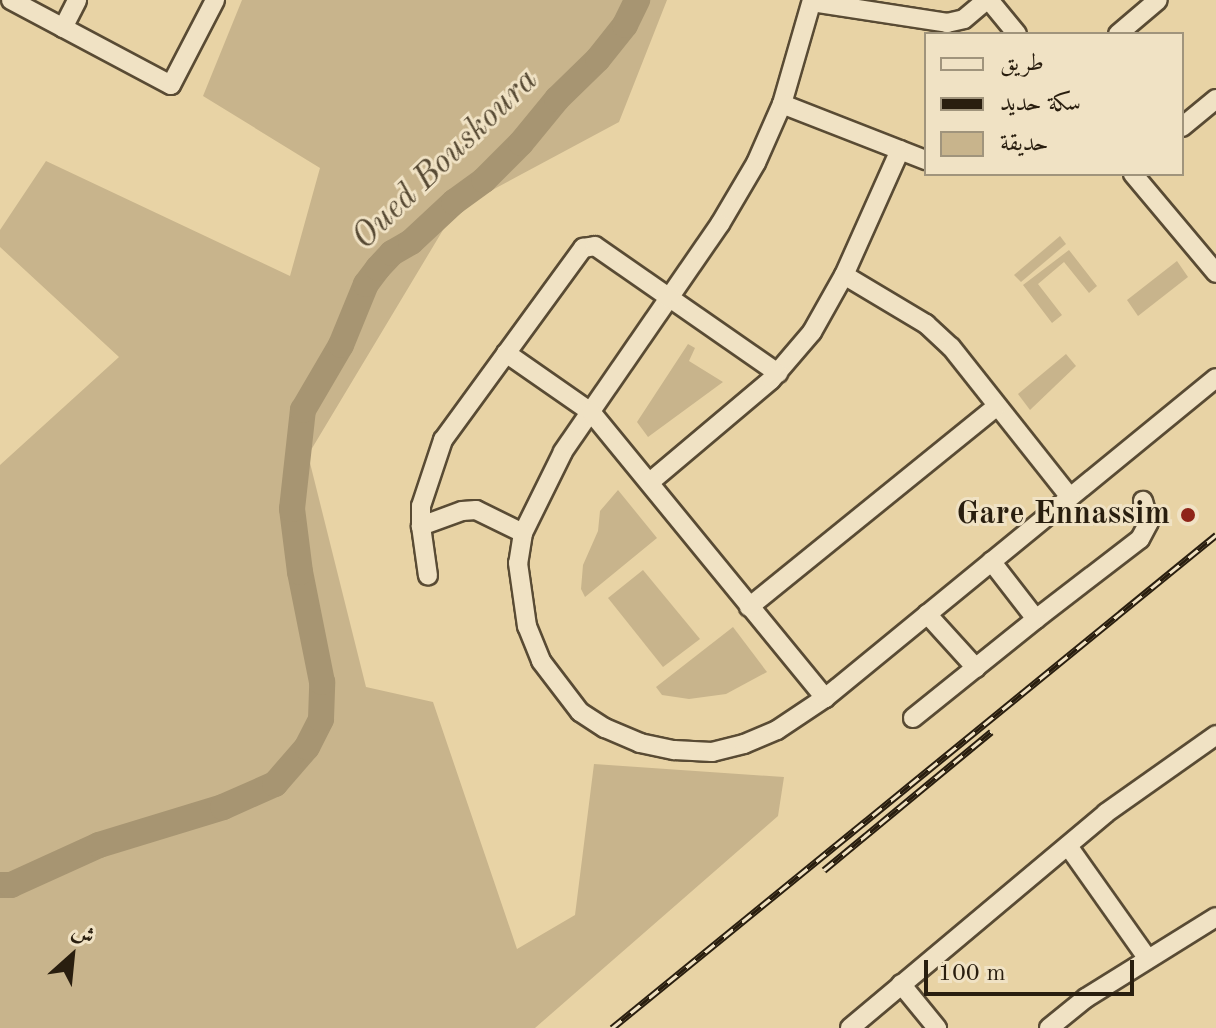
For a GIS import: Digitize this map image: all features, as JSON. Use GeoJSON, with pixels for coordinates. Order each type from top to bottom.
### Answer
{"type":"FeatureCollection","features":[{"type":"Feature","properties":{"kind":"street"},"geometry":{"type":"LineString","coordinates":[[11,0],[171,85],[215,0]]}},
{"type":"Feature","properties":{"kind":"street"},"geometry":{"type":"LineString","coordinates":[[63,28],[77,0]]}},
{"type":"Feature","properties":{"kind":"street"},"geometry":{"type":"LineString","coordinates":[[1015,32],[988,0],[964,19],[947,23],[812,1],[782,104],[737,196],[547,478],[523,533],[518,563],[520,593],[541,661],[580,712],[605,728],[640,743],[674,750],[712,752],[744,744],[777,730],[825,698],[1216,378]]}},
{"type":"Feature","properties":{"kind":"street"},"geometry":{"type":"LineString","coordinates":[[1120,32],[1158,0]]}},
{"type":"Feature","properties":{"kind":"street"},"geometry":{"type":"LineString","coordinates":[[1184,125],[1216,99]]}},
{"type":"Feature","properties":{"kind":"street"},"geometry":{"type":"LineString","coordinates":[[782,104],[924,159]]}},
{"type":"Feature","properties":{"kind":"street"},"geometry":{"type":"LineString","coordinates":[[650,482],[778,373],[812,332],[844,275],[900,150]]}},
{"type":"Feature","properties":{"kind":"street"},"geometry":{"type":"LineString","coordinates":[[1135,176],[1216,273]]}},
{"type":"Feature","properties":{"kind":"street"},"geometry":{"type":"LineString","coordinates":[[1201,255],[1216,242]]}},
{"type":"Feature","properties":{"kind":"street"},"geometry":{"type":"LineString","coordinates":[[428,576],[421,526],[424,494],[443,440],[588,245],[595,246],[778,373]]}},
{"type":"Feature","properties":{"kind":"street"},"geometry":{"type":"LineString","coordinates":[[844,275],[926,324],[951,347],[1070,497]]}},
{"type":"Feature","properties":{"kind":"street"},"geometry":{"type":"LineString","coordinates":[[506,353],[591,412],[825,698]]}},
{"type":"Feature","properties":{"kind":"street"},"geometry":{"type":"LineString","coordinates":[[749,607],[997,406]]}},
{"type":"Feature","properties":{"kind":"street"},"geometry":{"type":"LineString","coordinates":[[913,718],[1140,539],[1149,522],[1143,501]]}},
{"type":"Feature","properties":{"kind":"street"},"geometry":{"type":"LineString","coordinates":[[421,526],[462,511],[476,510],[523,533]]}},
{"type":"Feature","properties":{"kind":"street"},"geometry":{"type":"LineString","coordinates":[[991,561],[1036,619]]}},
{"type":"Feature","properties":{"kind":"street"},"geometry":{"type":"LineString","coordinates":[[927,614],[976,668]]}},
{"type":"Feature","properties":{"kind":"street"},"geometry":{"type":"LineString","coordinates":[[850,1028],[1138,788],[1216,735]]}},
{"type":"Feature","properties":{"kind":"street"},"geometry":{"type":"LineString","coordinates":[[1068,846],[1148,959]]}},
{"type":"Feature","properties":{"kind":"street"},"geometry":{"type":"LineString","coordinates":[[1049,1028],[1086,998],[1216,917]]}},
{"type":"Feature","properties":{"kind":"street"},"geometry":{"type":"LineString","coordinates":[[901,984],[937,1028]]}},
{"type":"Feature","properties":{"kind":"green space"},"geometry":{"type":"Polygon","coordinates":[[[242,0],[667,0],[619,122],[455,210],[308,455],[366,687],[433,702],[517,949],[575,915],[594,764],[784,777],[778,816],[535,1028],[0,1028],[0,465],[119,357],[0,247],[0,230],[46,161],[290,276],[320,168],[203,96],[242,0]]]}},
{"type":"Feature","properties":{"kind":"green space"},"geometry":{"type":"Polygon","coordinates":[[[1060,236],[1066,244],[1021,282],[1014,275],[1060,236]]]}},
{"type":"Feature","properties":{"kind":"green space"},"geometry":{"type":"Polygon","coordinates":[[[1069,250],[1097,286],[1089,293],[1064,262],[1038,284],[1062,315],[1052,323],[1023,285],[1069,250]]]}},
{"type":"Feature","properties":{"kind":"green space"},"geometry":{"type":"Polygon","coordinates":[[[1177,261],[1188,277],[1138,316],[1127,300],[1177,261]]]}},
{"type":"Feature","properties":{"kind":"green space"},"geometry":{"type":"Polygon","coordinates":[[[688,344],[695,348],[689,361],[723,382],[648,437],[637,422],[688,344]]]}},
{"type":"Feature","properties":{"kind":"green space"},"geometry":{"type":"Polygon","coordinates":[[[1066,354],[1076,366],[1030,410],[1018,394],[1066,354]]]}},
{"type":"Feature","properties":{"kind":"green space"},"geometry":{"type":"Polygon","coordinates":[[[618,490],[657,538],[585,597],[581,589],[583,565],[598,531],[600,511],[618,490]]]}},
{"type":"Feature","properties":{"kind":"green space"},"geometry":{"type":"Polygon","coordinates":[[[643,570],[700,639],[663,667],[608,598],[643,570]]]}},
{"type":"Feature","properties":{"kind":"green space"},"geometry":{"type":"Polygon","coordinates":[[[733,627],[767,672],[726,694],[689,699],[662,695],[656,687],[733,627]]]}},
{"type":"Feature","properties":{"kind":"waterway","name":"Oued Bouskoura"},"geometry":{"type":"LineString","coordinates":[[0,885],[11,885],[99,845],[223,807],[275,784],[307,747],[321,719],[322,682],[300,572],[292,509],[303,410],[341,345],[366,284],[378,268],[392,253],[411,242],[454,202],[484,180],[521,143],[557,99],[598,59],[625,25],[637,0]]}},
{"type":"Feature","properties":{"kind":"railway"},"geometry":{"type":"LineString","coordinates":[[612,1028],[1216,535]]}},
{"type":"Feature","properties":{"kind":"railway"},"geometry":{"type":"LineString","coordinates":[[824,870],[991,732]]}},
{"type":"Feature","properties":{"kind":"place","name":"Gare Ennassim"},"geometry":{"type":"Point","coordinates":[1188,515]}}]}
